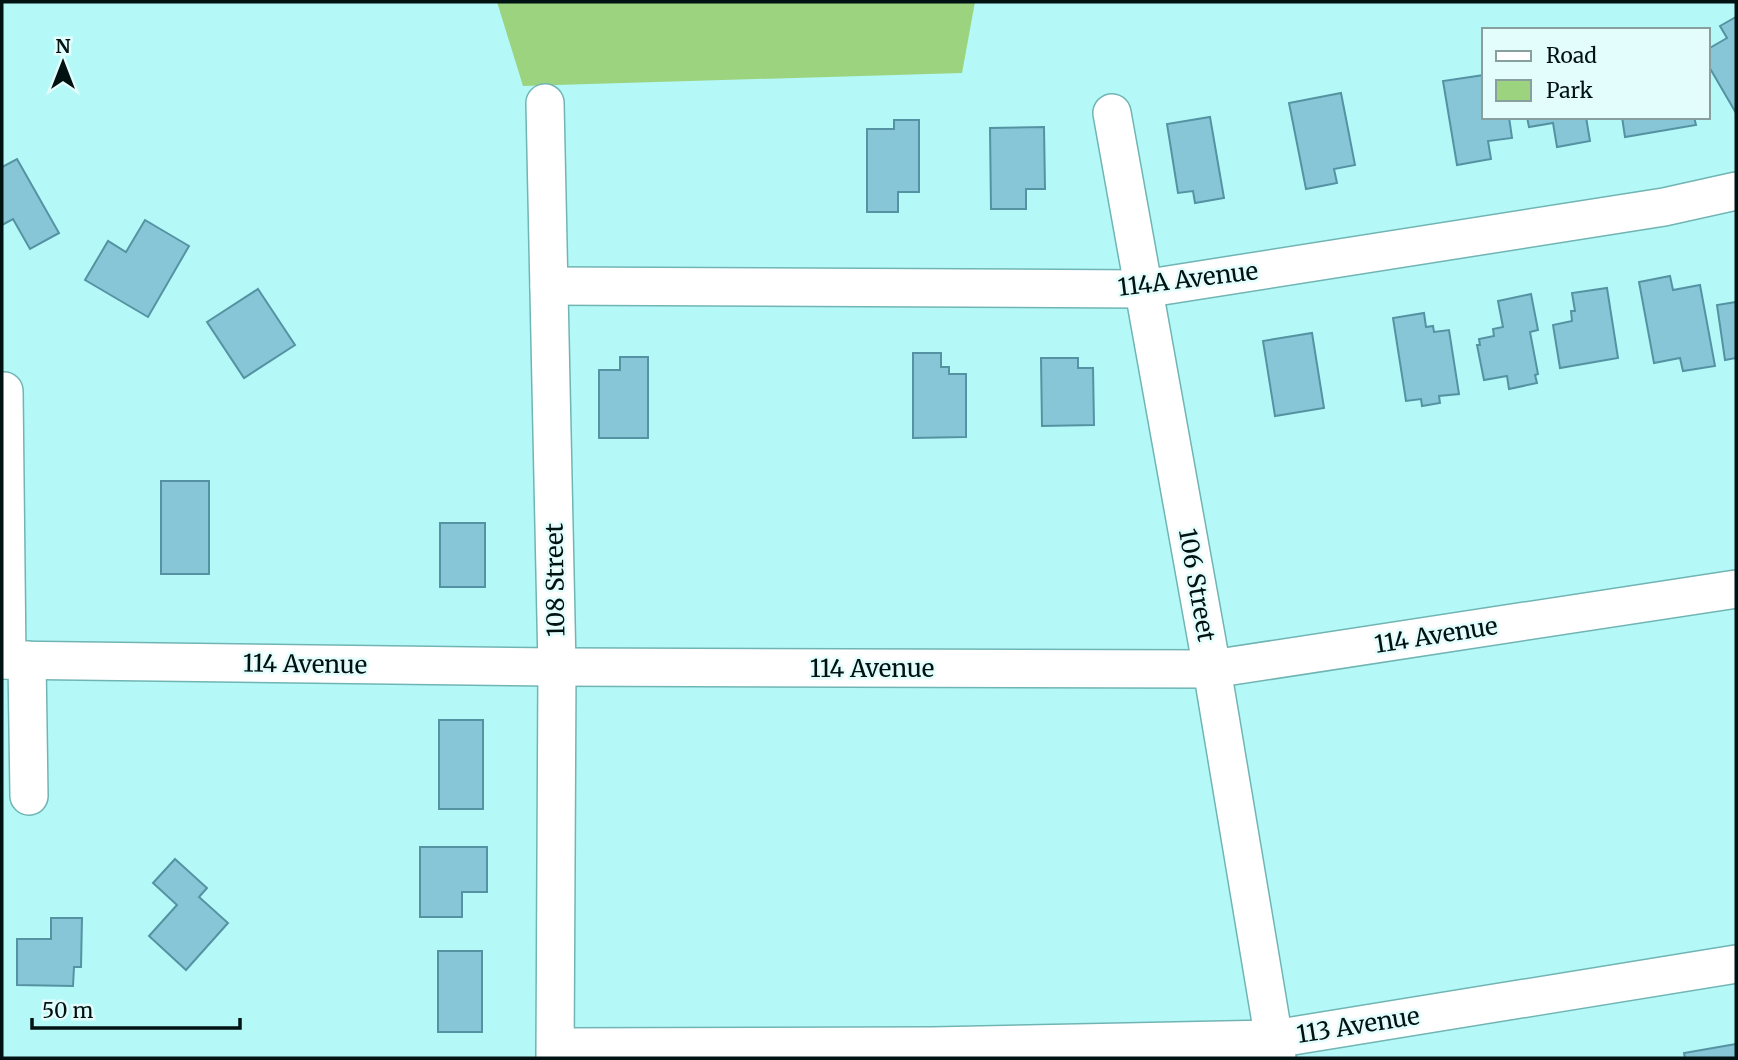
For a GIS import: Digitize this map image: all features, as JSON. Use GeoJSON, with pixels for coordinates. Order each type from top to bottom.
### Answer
{"type":"FeatureCollection","features":[{"type":"Feature","properties":{"kind":"street","name":"108 Street"},"geometry":{"type":"LineString","coordinates":[[545,103],[557,667],[556,1053]]}},
{"type":"Feature","properties":{"kind":"street","name":"106 Street"},"geometry":{"type":"LineString","coordinates":[[1112,113],[1212,669],[1275,1049]]}},
{"type":"Feature","properties":{"kind":"street","name":"114A Avenue"},"geometry":{"type":"LineString","coordinates":[[549,286],[1143,289],[1650,209],[1736,191]]}},
{"type":"Feature","properties":{"kind":"street"},"geometry":{"type":"LineString","coordinates":[[4,391],[12,660],[29,796]]}},
{"type":"Feature","properties":{"kind":"street","name":"114 Avenue"},"geometry":{"type":"LineString","coordinates":[[12,660],[557,667],[1212,669],[1736,589]]}},
{"type":"Feature","properties":{"kind":"street","name":"113 Avenue"},"geometry":{"type":"LineString","coordinates":[[556,1053],[1275,1049],[1736,964]]}},
{"type":"Feature","properties":{"kind":"green space"},"geometry":{"type":"Polygon","coordinates":[[[497,2],[975,2],[962,73],[523,86],[497,2]]]}},
{"type":"Feature","properties":{"kind":"building"},"geometry":{"type":"Polygon","coordinates":[[[1736,17],[1736,113],[1710,68],[1710,48],[1727,38],[1720,26],[1736,17]]]}},
{"type":"Feature","properties":{"kind":"building"},"geometry":{"type":"Polygon","coordinates":[[[1482,75],[1482,119],[1509,119],[1512,138],[1488,141],[1491,159],[1457,165],[1443,81],[1482,75]]]}},
{"type":"Feature","properties":{"kind":"building"},"geometry":{"type":"Polygon","coordinates":[[[1341,93],[1355,165],[1334,169],[1337,183],[1306,189],[1289,103],[1341,93]]]}},
{"type":"Feature","properties":{"kind":"building"},"geometry":{"type":"Polygon","coordinates":[[[1210,117],[1224,198],[1195,203],[1193,191],[1178,193],[1167,124],[1210,117]]]}},
{"type":"Feature","properties":{"kind":"building"},"geometry":{"type":"Polygon","coordinates":[[[1527,119],[1586,119],[1590,141],[1557,147],[1553,123],[1529,127],[1527,119]]]}},
{"type":"Feature","properties":{"kind":"building"},"geometry":{"type":"Polygon","coordinates":[[[1622,119],[1694,119],[1696,125],[1625,137],[1622,119]]]}},
{"type":"Feature","properties":{"kind":"building"},"geometry":{"type":"Polygon","coordinates":[[[894,120],[919,120],[919,192],[898,192],[898,212],[867,212],[867,129],[894,129],[894,120]]]}},
{"type":"Feature","properties":{"kind":"building"},"geometry":{"type":"Polygon","coordinates":[[[1044,127],[1045,189],[1026,189],[1026,209],[991,209],[990,128],[1044,127]]]}},
{"type":"Feature","properties":{"kind":"building"},"geometry":{"type":"Polygon","coordinates":[[[17,159],[59,233],[30,249],[13,219],[2,225],[2,167],[17,159]]]}},
{"type":"Feature","properties":{"kind":"building"},"geometry":{"type":"Polygon","coordinates":[[[145,220],[189,246],[148,317],[85,280],[108,241],[126,252],[145,220]]]}},
{"type":"Feature","properties":{"kind":"building"},"geometry":{"type":"Polygon","coordinates":[[[1670,276],[1673,290],[1700,285],[1715,366],[1683,371],[1680,358],[1654,363],[1639,282],[1670,276]]]}},
{"type":"Feature","properties":{"kind":"building"},"geometry":{"type":"Polygon","coordinates":[[[1607,288],[1618,358],[1560,368],[1553,325],[1572,321],[1571,311],[1575,311],[1572,293],[1607,288]]]}},
{"type":"Feature","properties":{"kind":"building"},"geometry":{"type":"Polygon","coordinates":[[[258,289],[295,345],[244,378],[207,322],[258,289]]]}},
{"type":"Feature","properties":{"kind":"building"},"geometry":{"type":"Polygon","coordinates":[[[1531,294],[1538,330],[1530,332],[1538,374],[1535,375],[1537,383],[1509,389],[1507,376],[1484,380],[1477,345],[1480,345],[1479,339],[1494,336],[1493,329],[1503,327],[1498,301],[1531,294]]]}},
{"type":"Feature","properties":{"kind":"building"},"geometry":{"type":"Polygon","coordinates":[[[1736,302],[1736,358],[1725,360],[1717,305],[1736,302]]]}},
{"type":"Feature","properties":{"kind":"building"},"geometry":{"type":"Polygon","coordinates":[[[1424,313],[1426,327],[1433,326],[1434,332],[1449,330],[1459,394],[1439,396],[1440,403],[1422,406],[1421,399],[1406,401],[1393,318],[1424,313]]]}},
{"type":"Feature","properties":{"kind":"building"},"geometry":{"type":"Polygon","coordinates":[[[1312,333],[1324,408],[1275,416],[1263,341],[1312,333]]]}},
{"type":"Feature","properties":{"kind":"building"},"geometry":{"type":"Polygon","coordinates":[[[913,353],[941,353],[941,367],[949,367],[949,374],[966,374],[966,437],[913,438],[913,353]]]}},
{"type":"Feature","properties":{"kind":"building"},"geometry":{"type":"Polygon","coordinates":[[[620,357],[648,357],[648,438],[599,438],[599,370],[620,370],[620,357]]]}},
{"type":"Feature","properties":{"kind":"building"},"geometry":{"type":"Polygon","coordinates":[[[1041,358],[1078,358],[1078,368],[1093,368],[1094,425],[1042,426],[1041,358]]]}},
{"type":"Feature","properties":{"kind":"building"},"geometry":{"type":"Polygon","coordinates":[[[161,481],[209,481],[209,574],[161,574],[161,481]]]}},
{"type":"Feature","properties":{"kind":"building"},"geometry":{"type":"Polygon","coordinates":[[[440,523],[485,523],[485,587],[440,587],[440,523]]]}},
{"type":"Feature","properties":{"kind":"building"},"geometry":{"type":"Polygon","coordinates":[[[439,720],[483,720],[483,809],[439,809],[439,720]]]}},
{"type":"Feature","properties":{"kind":"building"},"geometry":{"type":"Polygon","coordinates":[[[420,847],[487,847],[487,892],[462,892],[462,917],[420,917],[420,847]]]}},
{"type":"Feature","properties":{"kind":"building"},"geometry":{"type":"Polygon","coordinates":[[[175,859],[207,888],[199,897],[228,923],[186,970],[149,936],[177,905],[153,883],[175,859]]]}},
{"type":"Feature","properties":{"kind":"building"},"geometry":{"type":"Polygon","coordinates":[[[51,918],[82,918],[81,967],[74,967],[73,986],[17,985],[17,939],[51,939],[51,918]]]}},
{"type":"Feature","properties":{"kind":"building"},"geometry":{"type":"Polygon","coordinates":[[[438,951],[482,951],[482,1032],[438,1032],[438,951]]]}},
{"type":"Feature","properties":{"kind":"building"},"geometry":{"type":"Polygon","coordinates":[[[1736,1044],[1736,1058],[1685,1058],[1684,1053],[1736,1044]]]}}]}
